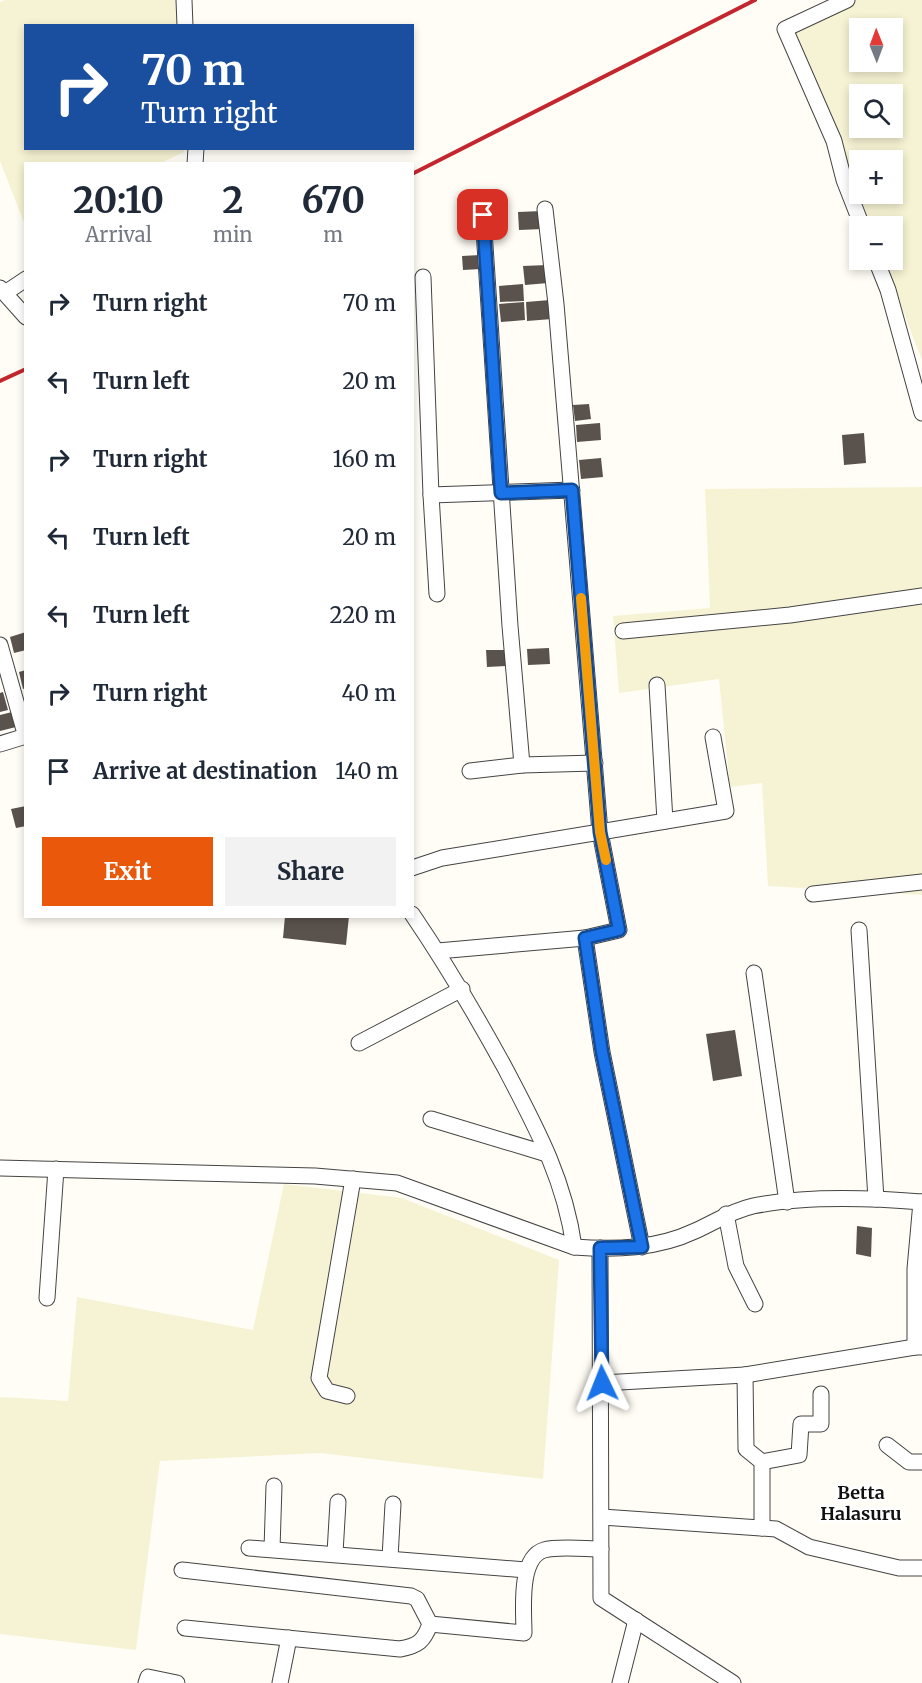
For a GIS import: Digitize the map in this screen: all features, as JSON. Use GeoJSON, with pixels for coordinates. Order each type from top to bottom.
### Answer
{"type":"FeatureCollection","features":[{"type":"Feature","properties":{"kind":"street"},"geometry":{"type":"LineString","coordinates":[[184,0],[185,24]]}},
{"type":"Feature","properties":{"kind":"street"},"geometry":{"type":"LineString","coordinates":[[847,0],[785,29],[834,141],[844,180],[858,216]]}},
{"type":"Feature","properties":{"kind":"street"},"geometry":{"type":"LineString","coordinates":[[438,951],[585,938],[619,930],[600,832],[572,490],[545,209]]}},
{"type":"Feature","properties":{"kind":"street"},"geometry":{"type":"LineString","coordinates":[[483,215],[522,765]]}},
{"type":"Feature","properties":{"kind":"street"},"geometry":{"type":"LineString","coordinates":[[880,270],[888,290],[922,413]]}},
{"type":"Feature","properties":{"kind":"street"},"geometry":{"type":"LineString","coordinates":[[423,277],[437,594]]}},
{"type":"Feature","properties":{"kind":"street"},"geometry":{"type":"LineString","coordinates":[[24,280],[2,290],[24,315]]}},
{"type":"Feature","properties":{"kind":"street"},"geometry":{"type":"LineString","coordinates":[[431,495],[572,490]]}},
{"type":"Feature","properties":{"kind":"street"},"geometry":{"type":"LineString","coordinates":[[623,631],[790,615],[922,596]]}},
{"type":"Feature","properties":{"kind":"street"},"geometry":{"type":"LineString","coordinates":[[0,645],[24,732]]}},
{"type":"Feature","properties":{"kind":"street"},"geometry":{"type":"LineString","coordinates":[[657,685],[665,821]]}},
{"type":"Feature","properties":{"kind":"street"},"geometry":{"type":"LineString","coordinates":[[0,744],[24,736]]}},
{"type":"Feature","properties":{"kind":"street"},"geometry":{"type":"LineString","coordinates":[[414,867],[442,858],[726,811],[713,737]]}},
{"type":"Feature","properties":{"kind":"street"},"geometry":{"type":"LineString","coordinates":[[471,771],[522,765],[595,763]]}},
{"type":"Feature","properties":{"kind":"street"},"geometry":{"type":"LineString","coordinates":[[813,894],[922,882]]}},
{"type":"Feature","properties":{"kind":"street"},"geometry":{"type":"LineString","coordinates":[[414,917],[462,989],[538,1131],[569,1208],[574,1247]]}},
{"type":"Feature","properties":{"kind":"street"},"geometry":{"type":"LineString","coordinates":[[859,930],[876,1199]]}},
{"type":"Feature","properties":{"kind":"street"},"geometry":{"type":"LineString","coordinates":[[585,938],[602,1052],[642,1247]]}},
{"type":"Feature","properties":{"kind":"street"},"geometry":{"type":"LineString","coordinates":[[754,973],[787,1202]]}},
{"type":"Feature","properties":{"kind":"street"},"geometry":{"type":"LineString","coordinates":[[359,1043],[462,989]]}},
{"type":"Feature","properties":{"kind":"street"},"geometry":{"type":"LineString","coordinates":[[431,1119],[547,1154]]}},
{"type":"Feature","properties":{"kind":"street"},"geometry":{"type":"LineString","coordinates":[[0,1168],[172,1171],[397,1183],[574,1247],[600,1248],[642,1247],[694,1232],[726,1214],[754,1206],[787,1202],[876,1199],[922,1202],[915,1269],[919,1347],[745,1375],[602,1383]]}},
{"type":"Feature","properties":{"kind":"street"},"geometry":{"type":"LineString","coordinates":[[47,1298],[56,1169]]}},
{"type":"Feature","properties":{"kind":"street"},"geometry":{"type":"LineString","coordinates":[[347,1396],[327,1391],[319,1378],[353,1179]]}},
{"type":"Feature","properties":{"kind":"street"},"geometry":{"type":"LineString","coordinates":[[726,1214],[736,1266],[755,1304]]}},
{"type":"Feature","properties":{"kind":"street"},"geometry":{"type":"LineString","coordinates":[[600,1248],[602,1598],[733,1683]]}},
{"type":"Feature","properties":{"kind":"street"},"geometry":{"type":"LineString","coordinates":[[745,1375],[746,1449],[762,1462],[799,1455],[801,1424],[821,1424],[821,1394]]}},
{"type":"Feature","properties":{"kind":"street"},"geometry":{"type":"LineString","coordinates":[[887,1445],[909,1462],[922,1462]]}},
{"type":"Feature","properties":{"kind":"street"},"geometry":{"type":"LineString","coordinates":[[762,1462],[762,1528]]}},
{"type":"Feature","properties":{"kind":"street"},"geometry":{"type":"LineString","coordinates":[[272,1549],[274,1486]]}},
{"type":"Feature","properties":{"kind":"street"},"geometry":{"type":"LineString","coordinates":[[335,1553],[338,1502]]}},
{"type":"Feature","properties":{"kind":"street"},"geometry":{"type":"LineString","coordinates":[[390,1558],[393,1504]]}},
{"type":"Feature","properties":{"kind":"street"},"geometry":{"type":"LineString","coordinates":[[602,1517],[776,1529],[809,1547],[899,1568],[922,1568]]}},
{"type":"Feature","properties":{"kind":"street"},"geometry":{"type":"LineString","coordinates":[[249,1548],[335,1553],[526,1570]]}},
{"type":"Feature","properties":{"kind":"street"},"geometry":{"type":"LineString","coordinates":[[430,1624],[524,1633],[526,1570],[532,1558],[543,1550],[601,1549]]}},
{"type":"Feature","properties":{"kind":"street"},"geometry":{"type":"LineString","coordinates":[[182,1570],[411,1596],[417,1599],[430,1624],[426,1637],[416,1646],[400,1649],[185,1628]]}},
{"type":"Feature","properties":{"kind":"street"},"geometry":{"type":"LineString","coordinates":[[620,1683],[636,1620]]}},
{"type":"Feature","properties":{"kind":"street"},"geometry":{"type":"LineString","coordinates":[[280,1683],[289,1638]]}},
{"type":"Feature","properties":{"kind":"street"},"geometry":{"type":"LineString","coordinates":[[146,1683],[148,1677],[177,1683]]}},
{"type":"Feature","properties":{"kind":"shaded area"},"geometry":{"type":"Polygon","coordinates":[[[5,0],[177,0],[178,24],[24,24],[24,150],[184,150],[184,152],[163,162],[24,162],[24,222],[0,161],[0,2],[5,0]]]}},
{"type":"Feature","properties":{"kind":"shaded area"},"geometry":{"type":"Polygon","coordinates":[[[845,0],[922,0],[922,360],[887,270],[903,270],[903,216],[866,216],[861,204],[903,204],[903,150],[849,150],[849,172],[792,26],[845,0]]]}},
{"type":"Feature","properties":{"kind":"shaded area"},"geometry":{"type":"Polygon","coordinates":[[[922,487],[922,895],[768,886],[762,783],[730,787],[719,679],[619,693],[613,616],[710,608],[705,489],[922,487]]]}},
{"type":"Feature","properties":{"kind":"shaded area"},"geometry":{"type":"Polygon","coordinates":[[[284,1184],[402,1198],[559,1260],[543,1479],[320,1453],[160,1461],[136,1650],[0,1634],[0,1397],[68,1401],[77,1297],[253,1330],[284,1184]]]}},
{"type":"Feature","properties":{"kind":"building"},"geometry":{"type":"Polygon","coordinates":[[[542,211],[543,229],[519,230],[518,212],[542,211]]]}},
{"type":"Feature","properties":{"kind":"building"},"geometry":{"type":"Polygon","coordinates":[[[480,255],[481,269],[463,270],[462,256],[480,255]]]}},
{"type":"Feature","properties":{"kind":"building"},"geometry":{"type":"Polygon","coordinates":[[[547,265],[548,283],[525,285],[523,266],[547,265]]]}},
{"type":"Feature","properties":{"kind":"building"},"geometry":{"type":"Polygon","coordinates":[[[523,284],[524,301],[500,302],[499,286],[523,284]]]}},
{"type":"Feature","properties":{"kind":"building"},"geometry":{"type":"Polygon","coordinates":[[[550,300],[552,319],[527,321],[526,302],[550,300]]]}},
{"type":"Feature","properties":{"kind":"building"},"geometry":{"type":"Polygon","coordinates":[[[524,302],[525,320],[501,322],[499,304],[524,302]]]}},
{"type":"Feature","properties":{"kind":"building"},"geometry":{"type":"Polygon","coordinates":[[[589,404],[591,419],[575,421],[573,405],[589,404]]]}},
{"type":"Feature","properties":{"kind":"building"},"geometry":{"type":"Polygon","coordinates":[[[600,423],[601,440],[577,442],[576,425],[600,423]]]}},
{"type":"Feature","properties":{"kind":"building"},"geometry":{"type":"Polygon","coordinates":[[[864,433],[866,463],[844,465],[842,435],[864,433]]]}},
{"type":"Feature","properties":{"kind":"building"},"geometry":{"type":"Polygon","coordinates":[[[601,458],[603,477],[581,479],[579,460],[601,458]]]}},
{"type":"Feature","properties":{"kind":"building"},"geometry":{"type":"Polygon","coordinates":[[[24,633],[24,650],[14,653],[10,637],[24,633]]]}},
{"type":"Feature","properties":{"kind":"building"},"geometry":{"type":"Polygon","coordinates":[[[549,648],[550,664],[528,665],[527,649],[549,648]]]}},
{"type":"Feature","properties":{"kind":"building"},"geometry":{"type":"Polygon","coordinates":[[[486,650],[505,650],[506,666],[487,667],[486,650]]]}},
{"type":"Feature","properties":{"kind":"building"},"geometry":{"type":"Polygon","coordinates":[[[24,671],[23,689],[19,672],[24,671]]]}},
{"type":"Feature","properties":{"kind":"building"},"geometry":{"type":"Polygon","coordinates":[[[3,692],[8,710],[0,712],[0,693],[3,692]]]}},
{"type":"Feature","properties":{"kind":"building"},"geometry":{"type":"Polygon","coordinates":[[[12,712],[16,727],[0,731],[0,715],[12,712]]]}},
{"type":"Feature","properties":{"kind":"building"},"geometry":{"type":"Polygon","coordinates":[[[24,806],[24,826],[16,828],[11,809],[24,806]]]}},
{"type":"Feature","properties":{"kind":"building"},"geometry":{"type":"Polygon","coordinates":[[[285,918],[349,918],[346,945],[283,938],[285,918]]]}},
{"type":"Feature","properties":{"kind":"building"},"geometry":{"type":"Polygon","coordinates":[[[735,1030],[742,1076],[713,1081],[706,1034],[735,1030]]]}},
{"type":"Feature","properties":{"kind":"building"},"geometry":{"type":"Polygon","coordinates":[[[857,1226],[872,1228],[871,1257],[856,1254],[857,1226]]]}},
{"type":"Feature","properties":{"kind":"railway"},"geometry":{"type":"LineString","coordinates":[[414,173],[755,0]]}},
{"type":"Feature","properties":{"kind":"railway"},"geometry":{"type":"LineString","coordinates":[[0,381],[24,370]]}},
{"type":"Feature","properties":{"kind":"slow traffic"},"geometry":{"type":"LineString","coordinates":[[581,598],[600,832],[606,860]]}},
{"type":"Feature","properties":{"kind":"district","name":"Betta Halasuru"},"geometry":{"type":"Point","coordinates":[861,1503]}},
{"type":"Feature","properties":{"kind":"route"},"geometry":{"type":"LineString","coordinates":[[483,215],[501,493],[572,490],[600,832],[619,930],[585,938],[602,1052],[625,1154],[642,1247],[600,1248],[599,1312],[602,1383]]}}]}
